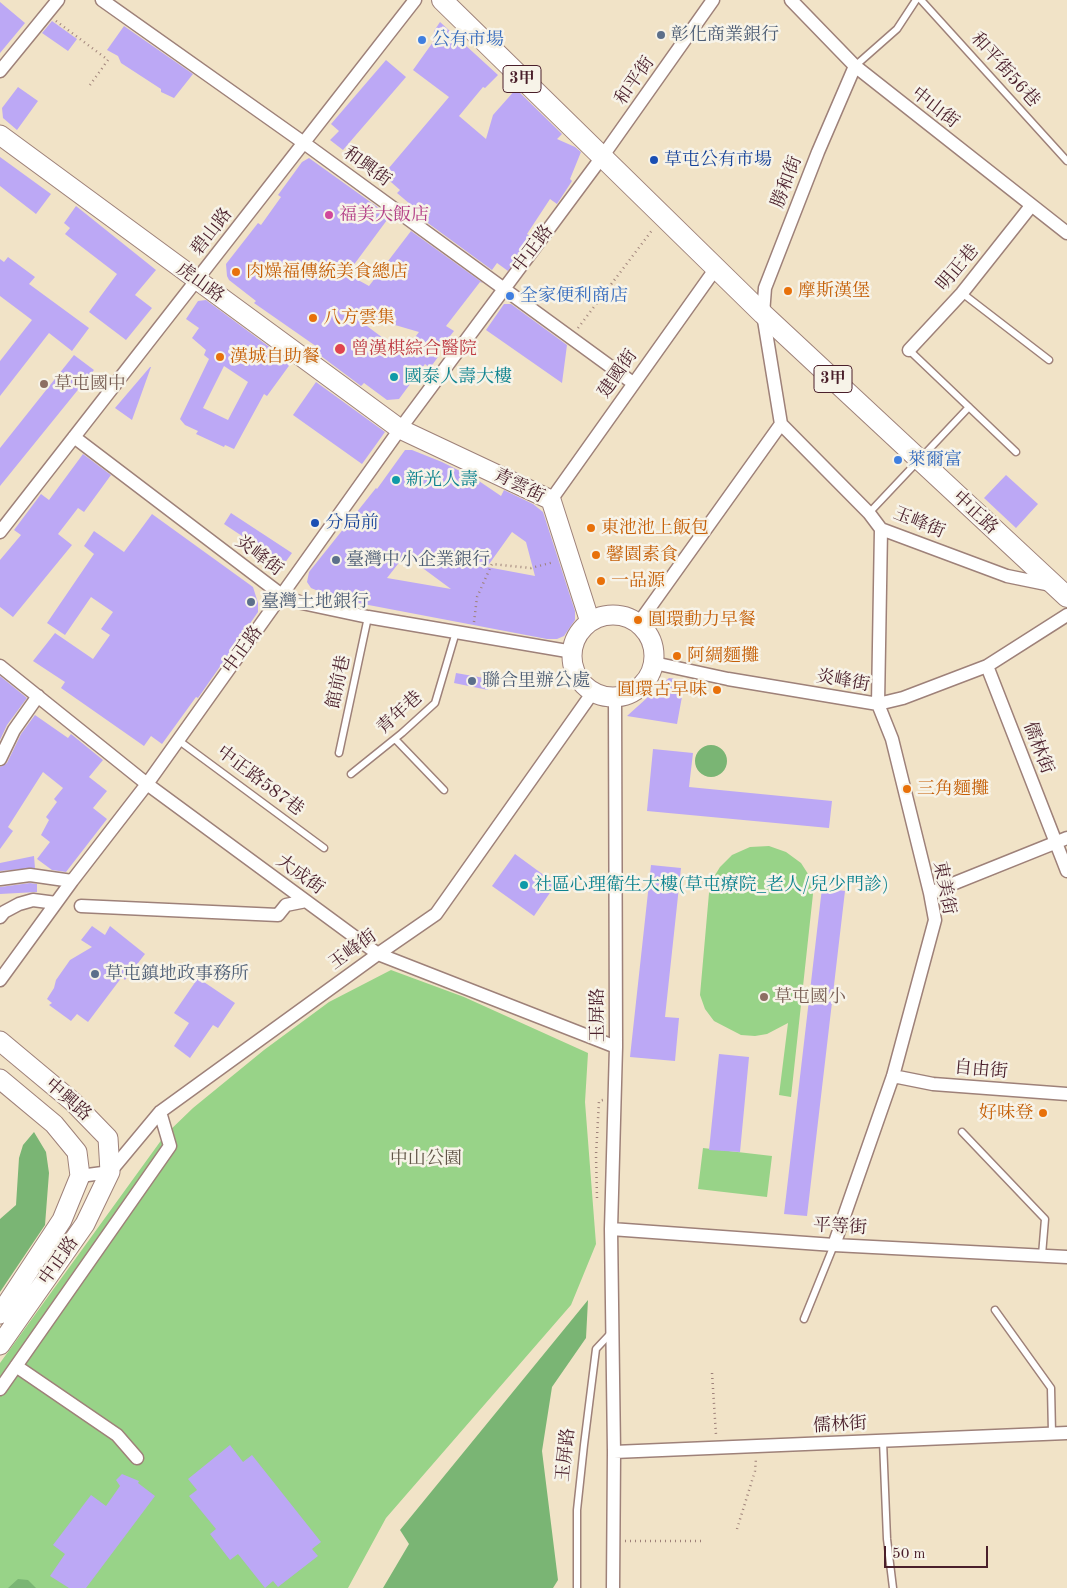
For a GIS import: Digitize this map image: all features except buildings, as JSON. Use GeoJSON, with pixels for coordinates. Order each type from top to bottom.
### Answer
{"type":"FeatureCollection","features":[{"type":"Feature","properties":{"kind":"main road","name":"3甲"},"geometry":{"type":"LineString","coordinates":[[442,0],[602,158]]}},
{"type":"Feature","properties":{"kind":"main road","name":"中正路"},"geometry":{"type":"LineString","coordinates":[[602,158],[663,215],[763,314],[1051,585],[1067,597]]}},
{"type":"Feature","properties":{"kind":"street"},"geometry":{"type":"LineString","coordinates":[[0,71],[58,0]]}},
{"type":"Feature","properties":{"kind":"street","name":"和興街"},"geometry":{"type":"LineString","coordinates":[[102,0],[304,143],[633,382]]}},
{"type":"Feature","properties":{"kind":"street","name":"碧山路"},"geometry":{"type":"LineString","coordinates":[[0,532],[416,0]]}},
{"type":"Feature","properties":{"kind":"street","name":"和平街"},"geometry":{"type":"LineString","coordinates":[[602,158],[714,0]]}},
{"type":"Feature","properties":{"kind":"street","name":"中山街"},"geometry":{"type":"LineString","coordinates":[[791,0],[855,66],[1031,206],[1065,228]]}},
{"type":"Feature","properties":{"kind":"street","name":"勝和街"},"geometry":{"type":"LineString","coordinates":[[763,314],[765,288],[818,152],[855,66]]}},
{"type":"Feature","properties":{"kind":"street","name":"虎山路"},"geometry":{"type":"LineString","coordinates":[[0,136],[400,429]]}},
{"type":"Feature","properties":{"kind":"street","name":"中正路"},"geometry":{"type":"LineString","coordinates":[[0,980],[72,881],[147,784],[283,596],[400,429],[602,158]]}},
{"type":"Feature","properties":{"kind":"street","name":"明正巷"},"geometry":{"type":"LineString","coordinates":[[909,350],[962,293],[1031,206]]}},
{"type":"Feature","properties":{"kind":"street","name":"建國街"},"geometry":{"type":"LineString","coordinates":[[551,500],[633,382],[716,268]]}},
{"type":"Feature","properties":{"kind":"street"},"geometry":{"type":"LineString","coordinates":[[638,624],[781,424],[763,314]]}},
{"type":"Feature","properties":{"kind":"street","name":"玉峰街"},"geometry":{"type":"LineString","coordinates":[[781,424],[869,513],[882,529],[1007,576],[1051,585]]}},
{"type":"Feature","properties":{"kind":"street","name":"青雲街"},"geometry":{"type":"LineString","coordinates":[[400,429],[551,500],[590,622]]}},
{"type":"Feature","properties":{"kind":"street","name":"炎峰街"},"geometry":{"type":"LineString","coordinates":[[74,437],[283,596],[302,603],[368,617],[573,652]]}},
{"type":"Feature","properties":{"kind":"street","name":"東美街"},"geometry":{"type":"LineString","coordinates":[[834,1245],[893,1076],[934,920],[930,893],[892,739],[878,704],[882,529]]}},
{"type":"Feature","properties":{"kind":"street"},"geometry":{"type":"LineString","coordinates":[[614,615],[627,618],[638,624],[652,641],[654,663],[649,676],[640,687],[628,694],[615,697],[593,692],[577,675],[573,664],[573,652],[578,635],[590,622],[602,617],[614,615]]}},
{"type":"Feature","properties":{"kind":"street","name":"炎峰街"},"geometry":{"type":"LineString","coordinates":[[654,663],[728,679],[878,704],[903,698],[987,666],[1067,615]]}},
{"type":"Feature","properties":{"kind":"street","name":"大成街"},"geometry":{"type":"LineString","coordinates":[[0,666],[147,784],[378,954],[616,1047]]}},
{"type":"Feature","properties":{"kind":"street","name":"儒林街"},"geometry":{"type":"LineString","coordinates":[[987,666],[1061,841],[1067,872]]}},
{"type":"Feature","properties":{"kind":"street","name":"玉峰街"},"geometry":{"type":"LineString","coordinates":[[110,1172],[160,1112],[436,914],[593,692]]}},
{"type":"Feature","properties":{"kind":"street"},"geometry":{"type":"LineString","coordinates":[[0,759],[14,730],[38,696]]}},
{"type":"Feature","properties":{"kind":"street","name":"玉屏路"},"geometry":{"type":"LineString","coordinates":[[613,1588],[614,1452],[611,1229],[613,1099],[616,1047],[615,697]]}},
{"type":"Feature","properties":{"kind":"street"},"geometry":{"type":"LineString","coordinates":[[930,893],[1061,841]]}},
{"type":"Feature","properties":{"kind":"street"},"geometry":{"type":"LineString","coordinates":[[0,879],[30,874],[72,881]]}},
{"type":"Feature","properties":{"kind":"street"},"geometry":{"type":"LineString","coordinates":[[0,917],[4,912],[19,904],[33,900],[56,903]]}},
{"type":"Feature","properties":{"kind":"street"},"geometry":{"type":"LineString","coordinates":[[81,906],[278,915],[286,904],[306,901]]}},
{"type":"Feature","properties":{"kind":"street","name":"中興路"},"geometry":{"type":"LineString","coordinates":[[0,1041],[73,1102],[108,1138],[110,1172]]}},
{"type":"Feature","properties":{"kind":"street","name":"自由街"},"geometry":{"type":"LineString","coordinates":[[893,1076],[933,1084],[1067,1094]]}},
{"type":"Feature","properties":{"kind":"street","name":"中興路"},"geometry":{"type":"LineString","coordinates":[[0,1079],[54,1124],[78,1152],[80,1176]]}},
{"type":"Feature","properties":{"kind":"street"},"geometry":{"type":"LineString","coordinates":[[0,1389],[170,1146],[160,1112]]}},
{"type":"Feature","properties":{"kind":"street"},"geometry":{"type":"LineString","coordinates":[[80,1176],[110,1172]]}},
{"type":"Feature","properties":{"kind":"street","name":"中正路"},"geometry":{"type":"LineString","coordinates":[[0,1345],[85,1224],[110,1172]]}},
{"type":"Feature","properties":{"kind":"street","name":"中正路"},"geometry":{"type":"LineString","coordinates":[[0,1314],[62,1220],[80,1176]]}},
{"type":"Feature","properties":{"kind":"street","name":"平等街"},"geometry":{"type":"LineString","coordinates":[[611,1229],[834,1245],[1067,1257]]}},
{"type":"Feature","properties":{"kind":"street"},"geometry":{"type":"LineString","coordinates":[[16,1366],[117,1435],[137,1458]]}},
{"type":"Feature","properties":{"kind":"street","name":"儒林街"},"geometry":{"type":"LineString","coordinates":[[614,1452],[1067,1433]]}},
{"type":"Feature","properties":{"kind":"lane"},"geometry":{"type":"LineString","coordinates":[[855,66],[897,28],[916,0]]}},
{"type":"Feature","properties":{"kind":"lane","name":"和平街56巷"},"geometry":{"type":"LineString","coordinates":[[921,0],[1067,160]]}},
{"type":"Feature","properties":{"kind":"lane"},"geometry":{"type":"LineString","coordinates":[[962,293],[1049,360]]}},
{"type":"Feature","properties":{"kind":"lane"},"geometry":{"type":"LineString","coordinates":[[909,350],[1016,452]]}},
{"type":"Feature","properties":{"kind":"lane"},"geometry":{"type":"LineString","coordinates":[[869,513],[969,407]]}},
{"type":"Feature","properties":{"kind":"lane","name":"館前巷"},"geometry":{"type":"LineString","coordinates":[[339,753],[368,617]]}},
{"type":"Feature","properties":{"kind":"lane","name":"青年巷"},"geometry":{"type":"LineString","coordinates":[[351,774],[395,739],[435,703],[456,632]]}},
{"type":"Feature","properties":{"kind":"lane","name":"中正路587巷"},"geometry":{"type":"LineString","coordinates":[[178,739],[324,848]]}},
{"type":"Feature","properties":{"kind":"lane"},"geometry":{"type":"LineString","coordinates":[[395,739],[444,790]]}},
{"type":"Feature","properties":{"kind":"lane"},"geometry":{"type":"LineString","coordinates":[[962,1132],[1045,1219],[1042,1255]]}},
{"type":"Feature","properties":{"kind":"lane"},"geometry":{"type":"LineString","coordinates":[[804,1319],[834,1245]]}},
{"type":"Feature","properties":{"kind":"lane"},"geometry":{"type":"LineString","coordinates":[[995,1310],[1051,1388],[1052,1433]]}},
{"type":"Feature","properties":{"kind":"lane","name":"玉屏路"},"geometry":{"type":"LineString","coordinates":[[577,1588],[578,1510],[596,1349],[612,1332]]}},
{"type":"Feature","properties":{"kind":"lane"},"geometry":{"type":"LineString","coordinates":[[883,1440],[887,1539],[893,1588]]}},
{"type":"Feature","properties":{"kind":"path"},"geometry":{"type":"LineString","coordinates":[[47,14],[108,60],[90,85]]}},
{"type":"Feature","properties":{"kind":"path"},"geometry":{"type":"LineString","coordinates":[[572,338],[663,215]]}},
{"type":"Feature","properties":{"kind":"path"},"geometry":{"type":"LineString","coordinates":[[472,634],[477,598],[492,564],[531,568],[570,558]]}},
{"type":"Feature","properties":{"kind":"path"},"geometry":{"type":"LineString","coordinates":[[597,1198],[596,1155],[599,1101],[613,1099]]}},
{"type":"Feature","properties":{"kind":"path"},"geometry":{"type":"LineString","coordinates":[[712,1373],[717,1448]]}},
{"type":"Feature","properties":{"kind":"path"},"geometry":{"type":"LineString","coordinates":[[738,1529],[755,1471],[757,1447]]}},
{"type":"Feature","properties":{"kind":"path"},"geometry":{"type":"LineString","coordinates":[[614,1541],[703,1541]]}},
{"type":"Feature","properties":{"kind":"green space"},"geometry":{"type":"Polygon","coordinates":[[[711,745],[717,746],[722,750],[726,755],[726,767],[722,772],[717,776],[711,777],[705,776],[700,772],[696,767],[695,761],[696,755],[700,750],[705,746],[711,745]]]}},
{"type":"Feature","properties":{"kind":"green space"},"geometry":{"type":"Polygon","coordinates":[[[769,846],[786,852],[801,863],[810,877],[813,894],[791,1097],[779,1095],[788,1023],[767,1034],[755,1036],[741,1035],[714,1021],[705,1009],[700,995],[709,893],[712,880],[720,867],[732,855],[750,847],[769,846]]]}},
{"type":"Feature","properties":{"kind":"green space","name":"中山公園"},"geometry":{"type":"Polygon","coordinates":[[[391,970],[464,997],[588,1053],[585,1102],[596,1244],[571,1305],[386,1518],[348,1588],[0,1588],[0,1363],[165,1135],[193,1108],[264,1050],[329,1002],[391,970]]]}},
{"type":"Feature","properties":{"kind":"green space"},"geometry":{"type":"Polygon","coordinates":[[[34,1132],[46,1152],[49,1173],[45,1225],[0,1292],[0,1219],[16,1205],[19,1158],[23,1145],[34,1132]]]}},
{"type":"Feature","properties":{"kind":"green space"},"geometry":{"type":"Polygon","coordinates":[[[703,1148],[772,1156],[767,1197],[698,1189],[703,1148]]]}},
{"type":"Feature","properties":{"kind":"green space"},"geometry":{"type":"Polygon","coordinates":[[[588,1300],[586,1338],[552,1387],[542,1451],[558,1580],[553,1588],[383,1588],[409,1544],[400,1530],[588,1300]]]}},
{"type":"Feature","properties":{"kind":"green space"},"geometry":{"type":"Polygon","coordinates":[[[18,1579],[28,1580],[36,1588],[8,1588],[18,1579]]]}},
{"type":"Feature","properties":{"kind":"place","name":"彰化商業銀行"},"geometry":{"type":"Point","coordinates":[661,35]}},
{"type":"Feature","properties":{"kind":"place","name":"公有市場"},"geometry":{"type":"Point","coordinates":[422,40]}},
{"type":"Feature","properties":{"kind":"place","name":"草屯公有市場"},"geometry":{"type":"Point","coordinates":[654,160]}},
{"type":"Feature","properties":{"kind":"place","name":"福美大飯店"},"geometry":{"type":"Point","coordinates":[329,215]}},
{"type":"Feature","properties":{"kind":"place","name":"肉燥福傳統美食總店"},"geometry":{"type":"Point","coordinates":[236,272]}},
{"type":"Feature","properties":{"kind":"place","name":"摩斯漢堡"},"geometry":{"type":"Point","coordinates":[788,291]}},
{"type":"Feature","properties":{"kind":"place","name":"全家便利商店"},"geometry":{"type":"Point","coordinates":[510,296]}},
{"type":"Feature","properties":{"kind":"place","name":"八方雲集"},"geometry":{"type":"Point","coordinates":[313,318]}},
{"type":"Feature","properties":{"kind":"place","name":"曾漢棋綜合醫院"},"geometry":{"type":"Point","coordinates":[340,349]}},
{"type":"Feature","properties":{"kind":"place","name":"漢城自助餐"},"geometry":{"type":"Point","coordinates":[220,357]}},
{"type":"Feature","properties":{"kind":"place","name":"國泰人壽大樓"},"geometry":{"type":"Point","coordinates":[394,377]}},
{"type":"Feature","properties":{"kind":"place","name":"草屯國中"},"geometry":{"type":"Point","coordinates":[44,384]}},
{"type":"Feature","properties":{"kind":"place","name":"萊爾富"},"geometry":{"type":"Point","coordinates":[898,460]}},
{"type":"Feature","properties":{"kind":"place","name":"新光人壽"},"geometry":{"type":"Point","coordinates":[396,480]}},
{"type":"Feature","properties":{"kind":"place","name":"分局前"},"geometry":{"type":"Point","coordinates":[315,523]}},
{"type":"Feature","properties":{"kind":"place","name":"東池池上飯包"},"geometry":{"type":"Point","coordinates":[591,528]}},
{"type":"Feature","properties":{"kind":"place","name":"馨園素食"},"geometry":{"type":"Point","coordinates":[596,555]}},
{"type":"Feature","properties":{"kind":"place","name":"臺灣中小企業銀行"},"geometry":{"type":"Point","coordinates":[336,560]}},
{"type":"Feature","properties":{"kind":"place","name":"一品源"},"geometry":{"type":"Point","coordinates":[601,581]}},
{"type":"Feature","properties":{"kind":"place","name":"臺灣土地銀行"},"geometry":{"type":"Point","coordinates":[251,602]}},
{"type":"Feature","properties":{"kind":"place","name":"圓環動力早餐"},"geometry":{"type":"Point","coordinates":[638,620]}},
{"type":"Feature","properties":{"kind":"place","name":"阿綢麵攤"},"geometry":{"type":"Point","coordinates":[677,656]}},
{"type":"Feature","properties":{"kind":"place","name":"聯合里辦公處"},"geometry":{"type":"Point","coordinates":[472,681]}},
{"type":"Feature","properties":{"kind":"place","name":"圓環古早味"},"geometry":{"type":"Point","coordinates":[717,690]}},
{"type":"Feature","properties":{"kind":"place","name":"三角麵攤"},"geometry":{"type":"Point","coordinates":[907,789]}},
{"type":"Feature","properties":{"kind":"place","name":"社區心理衛生大樓(草屯療院_老人/兒少門診)"},"geometry":{"type":"Point","coordinates":[524,885]}},
{"type":"Feature","properties":{"kind":"place","name":"草屯鎮地政事務所"},"geometry":{"type":"Point","coordinates":[95,974]}},
{"type":"Feature","properties":{"kind":"place","name":"草屯國小"},"geometry":{"type":"Point","coordinates":[764,997]}},
{"type":"Feature","properties":{"kind":"place","name":"好味登"},"geometry":{"type":"Point","coordinates":[1043,1113]}}]}
